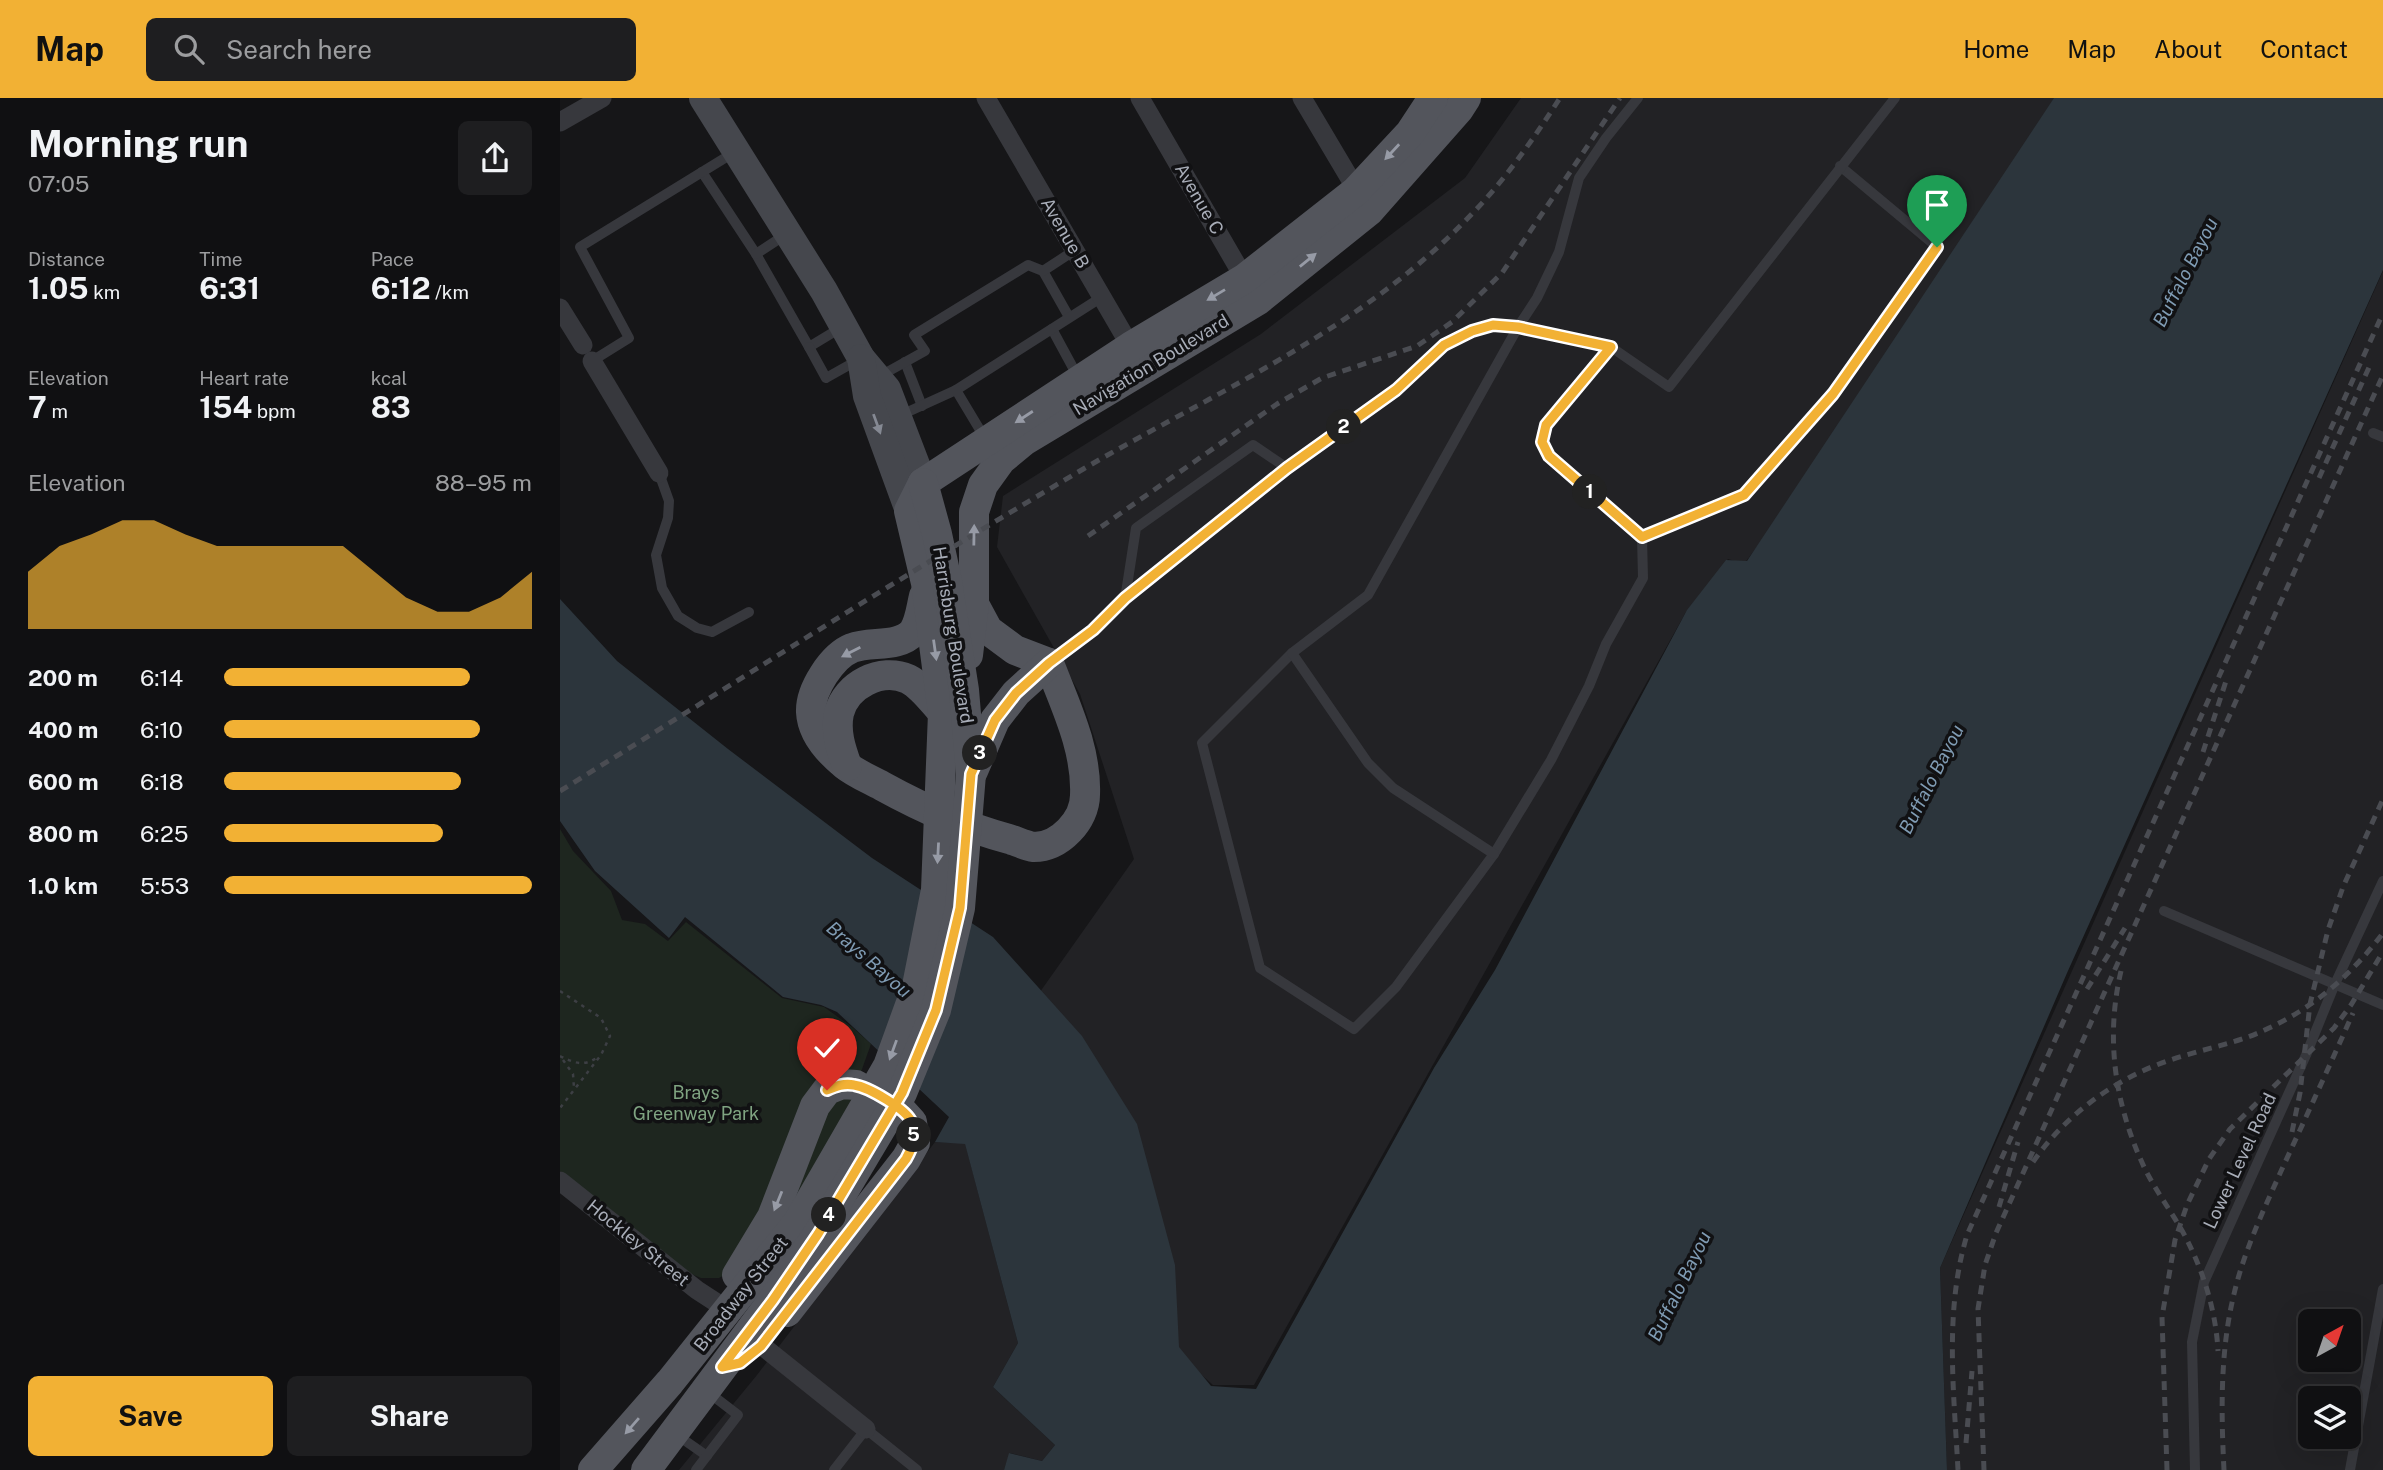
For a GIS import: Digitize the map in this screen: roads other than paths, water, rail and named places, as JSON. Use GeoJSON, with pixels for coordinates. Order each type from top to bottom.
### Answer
{"type":"FeatureCollection","features":[{"type":"Feature","properties":{"kind":"main road","name":"Harrisburg Boulevard"},"geometry":{"type":"LineString","coordinates":[[703,98],[869,368],[910,412],[923,483],[937,534],[964,690],[960,908],[936,1010]]}},
{"type":"Feature","properties":{"kind":"main road","name":"Navigation Boulevard"},"geometry":{"type":"LineString","coordinates":[[1363,201],[1433,98]]}},
{"type":"Feature","properties":{"kind":"main road","name":"Navigation Boulevard"},"geometry":{"type":"LineString","coordinates":[[964,690],[974,604],[974,512],[983,485],[1001,460],[1137,358],[1251,290],[1363,201],[1460,110],[1466,98]]}},
{"type":"Feature","properties":{"kind":"main road","name":"Navigation Boulevard"},"geometry":{"type":"LineString","coordinates":[[923,483],[1080,380],[1137,358]]}},
{"type":"Feature","properties":{"kind":"main road","name":"Harrisburg Boulevard"},"geometry":{"type":"LineString","coordinates":[[869,368],[867,396],[909,511],[926,583],[943,713],[961,784],[916,986]]}},
{"type":"Feature","properties":{"kind":"main road"},"geometry":{"type":"LineString","coordinates":[[909,511],[923,483]]}},
{"type":"Feature","properties":{"kind":"main road"},"geometry":{"type":"LineString","coordinates":[[926,583],[919,621],[912,633],[899,641],[851,649],[827,669],[816,688],[811,712],[817,732],[832,754],[847,767],[918,805],[990,834],[1034,847],[1060,840],[1073,828],[1086,798],[1083,759],[1049,663]]}},
{"type":"Feature","properties":{"kind":"main road"},"geometry":{"type":"LineString","coordinates":[[974,604],[988,630],[1014,650],[1049,663]]}},
{"type":"Feature","properties":{"kind":"main road"},"geometry":{"type":"LineString","coordinates":[[961,784],[995,720],[1016,693],[1049,663]]}},
{"type":"Feature","properties":{"kind":"main road"},"geometry":{"type":"LineString","coordinates":[[847,767],[838,742],[839,714],[849,692],[872,677],[892,674],[910,680],[943,713]]}},
{"type":"Feature","properties":{"kind":"main road","name":"Broadway Street"},"geometry":{"type":"LineString","coordinates":[[646,1470],[773,1300],[818,1234],[854,1152],[916,986]]}},
{"type":"Feature","properties":{"kind":"main road","name":"Broadway Street"},"geometry":{"type":"LineString","coordinates":[[593,1470],[740,1297],[902,1093],[936,1010]]}},
{"type":"Feature","properties":{"kind":"main road"},"geometry":{"type":"LineString","coordinates":[[670,1382],[772,1217],[814,1106],[827,1090],[842,1084],[856,1085],[902,1111],[912,1122],[915,1143],[906,1159],[761,1346],[740,1363],[713,1378]]}},
{"type":"Feature","properties":{"kind":"street"},"geometry":{"type":"LineString","coordinates":[[560,122],[602,98]]}},
{"type":"Feature","properties":{"kind":"street","name":"Avenue B"},"geometry":{"type":"LineString","coordinates":[[986,98],[1137,358]]}},
{"type":"Feature","properties":{"kind":"street","name":"Avenue C"},"geometry":{"type":"LineString","coordinates":[[1140,98],[1251,290]]}},
{"type":"Feature","properties":{"kind":"street"},"geometry":{"type":"LineString","coordinates":[[1301,98],[1363,201]]}},
{"type":"Feature","properties":{"kind":"street"},"geometry":{"type":"LineString","coordinates":[[560,309],[659,473]]}},
{"type":"Feature","properties":{"kind":"street","name":"Hockley Street"},"geometry":{"type":"LineString","coordinates":[[560,1181],[717,1303]]}},
{"type":"Feature","properties":{"kind":"street"},"geometry":{"type":"LineString","coordinates":[[761,1346],[866,1429]]}},
{"type":"Feature","properties":{"kind":"lane"},"geometry":{"type":"LineString","coordinates":[[1611,347],[1546,425],[1542,442],[1549,456],[1642,537],[1643,578],[1606,645],[1590,686],[1551,760],[1494,854],[1396,987],[1354,1029],[1260,968],[1202,743],[1292,653],[1368,595],[1518,327],[1537,298],[1559,252],[1579,178],[1638,98]]}},
{"type":"Feature","properties":{"kind":"lane"},"geometry":{"type":"LineString","coordinates":[[1049,663],[1093,630],[1125,598],[1287,468],[1396,390],[1444,345],[1472,331],[1493,325],[1518,327],[1611,347],[1669,387],[1895,98]]}},
{"type":"Feature","properties":{"kind":"lane"},"geometry":{"type":"LineString","coordinates":[[588,353],[629,338],[580,247],[737,151]]}},
{"type":"Feature","properties":{"kind":"lane"},"geometry":{"type":"LineString","coordinates":[[1642,537],[1744,495],[1833,394],[1937,247],[1840,166]]}},
{"type":"Feature","properties":{"kind":"lane"},"geometry":{"type":"LineString","coordinates":[[702,172],[756,254],[826,378],[905,362],[925,351],[915,335],[1028,265],[1043,271],[1069,317]]}},
{"type":"Feature","properties":{"kind":"lane"},"geometry":{"type":"LineString","coordinates":[[756,254],[788,233]]}},
{"type":"Feature","properties":{"kind":"lane"},"geometry":{"type":"LineString","coordinates":[[1043,271],[1075,250]]}},
{"type":"Feature","properties":{"kind":"lane"},"geometry":{"type":"LineString","coordinates":[[905,362],[910,412],[956,390],[1102,297]]}},
{"type":"Feature","properties":{"kind":"lane"},"geometry":{"type":"LineString","coordinates":[[809,347],[844,326]]}},
{"type":"Feature","properties":{"kind":"lane"},"geometry":{"type":"LineString","coordinates":[[1052,329],[1080,380]]}},
{"type":"Feature","properties":{"kind":"lane"},"geometry":{"type":"LineString","coordinates":[[956,390],[987,441]]}},
{"type":"Feature","properties":{"kind":"lane"},"geometry":{"type":"LineString","coordinates":[[1125,598],[1136,528],[1253,445],[1287,468]]}},
{"type":"Feature","properties":{"kind":"lane"},"geometry":{"type":"LineString","coordinates":[[659,473],[669,501],[668,518],[656,555],[662,588],[678,616],[697,628],[712,632],[750,612]]}},
{"type":"Feature","properties":{"kind":"lane"},"geometry":{"type":"LineString","coordinates":[[1292,653],[1368,763],[1393,788],[1494,854]]}},
{"type":"Feature","properties":{"kind":"lane","name":"Lower Level Road"},"geometry":{"type":"LineString","coordinates":[[2195,1470],[2192,1342],[2204,1282],[2306,1055],[2334,985],[2383,881]]}},
{"type":"Feature","properties":{"kind":"lane"},"geometry":{"type":"LineString","coordinates":[[2164,911],[2383,1005]]}},
{"type":"Feature","properties":{"kind":"lane"},"geometry":{"type":"LineString","coordinates":[[2350,1470],[2383,1289]]}},
{"type":"Feature","properties":{"kind":"lane"},"geometry":{"type":"LineString","coordinates":[[695,1470],[738,1415],[713,1378]]}},
{"type":"Feature","properties":{"kind":"lane"},"geometry":{"type":"LineString","coordinates":[[834,1470],[866,1429],[917,1470]]}},
{"type":"Feature","properties":{"kind":"lane"},"geometry":{"type":"LineString","coordinates":[[674,1433],[707,1456]]}},
{"type":"Feature","properties":{"kind":"water"},"geometry":{"type":"Polygon","coordinates":[[[2054,98],[2383,98],[2383,270],[2067,973],[1940,1268],[1947,1470],[1004,1470],[1009,1453],[1042,1461],[1055,1445],[993,1387],[1018,1343],[965,1144],[935,1142],[949,1117],[837,1012],[821,1005],[783,997],[685,917],[669,938],[595,871],[560,821],[560,599],[617,661],[728,749],[872,858],[993,937],[1082,1036],[1137,1124],[1175,1265],[1179,1347],[1211,1386],[1256,1389],[1434,1068],[1495,970],[1687,610],[1726,560],[1747,561],[2054,98]]]}},
{"type":"Feature","properties":{"kind":"railway"},"geometry":{"type":"LineString","coordinates":[[560,791],[953,547],[1085,468],[1333,327],[1424,259],[1480,206],[1539,130],[1560,98]]}},
{"type":"Feature","properties":{"kind":"railway"},"geometry":{"type":"LineString","coordinates":[[1088,536],[1277,404],[1322,378],[1417,346],[1452,322],[1502,273],[1620,98]]}},
{"type":"Feature","properties":{"kind":"railway"},"geometry":{"type":"LineString","coordinates":[[1958,1470],[1953,1322],[1955,1293],[1967,1235],[2383,313]]}},
{"type":"Feature","properties":{"kind":"railway"},"geometry":{"type":"LineString","coordinates":[[2319,478],[2371,363]]}},
{"type":"Feature","properties":{"kind":"railway"},"geometry":{"type":"LineString","coordinates":[[1984,1470],[1978,1309],[1985,1265],[1996,1233],[2383,375]]}},
{"type":"Feature","properties":{"kind":"railway"},"geometry":{"type":"LineString","coordinates":[[2203,752],[2226,681]]}},
{"type":"Feature","properties":{"kind":"railway"},"geometry":{"type":"LineString","coordinates":[[2292,1132],[2300,1093],[2310,1004],[2328,930],[2343,887],[2383,799]]}},
{"type":"Feature","properties":{"kind":"railway"},"geometry":{"type":"LineString","coordinates":[[2087,989],[2125,928]]}},
{"type":"Feature","properties":{"kind":"railway"},"geometry":{"type":"LineString","coordinates":[[2033,1162],[2063,1126],[2118,1084],[2161,1063],[2258,1033],[2302,1010],[2346,975],[2383,933]]}},
{"type":"Feature","properties":{"kind":"railway"},"geometry":{"type":"LineString","coordinates":[[2167,1470],[2162,1317],[2175,1240],[2187,1205],[2209,1159],[2230,1129],[2334,1028],[2381,955]]}},
{"type":"Feature","properties":{"kind":"railway"},"geometry":{"type":"LineString","coordinates":[[2121,971],[2116,996],[2114,1047],[2126,1121],[2145,1169],[2181,1229],[2198,1265],[2212,1307],[2218,1351]]}},
{"type":"Feature","properties":{"kind":"railway"},"geometry":{"type":"LineString","coordinates":[[2224,1470],[2224,1359],[2229,1316],[2238,1278],[2262,1215],[2353,1013]]}},
{"type":"Feature","properties":{"kind":"railway"},"geometry":{"type":"LineString","coordinates":[[1999,1207],[2018,1142]]}},
{"type":"Feature","properties":{"kind":"railway"},"geometry":{"type":"LineString","coordinates":[[1966,1443],[1972,1371]]}},
{"type":"Feature","properties":{"kind":"water label","name":"Buffalo Bayou"},"geometry":{"type":"Point","coordinates":[2185,272]}},
{"type":"Feature","properties":{"kind":"water label","name":"Buffalo Bayou"},"geometry":{"type":"Point","coordinates":[1931,779]}},
{"type":"Feature","properties":{"kind":"water label","name":"Brays Bayou"},"geometry":{"type":"Point","coordinates":[869,959]}},
{"type":"Feature","properties":{"kind":"water label","name":"Buffalo Bayou"},"geometry":{"type":"Point","coordinates":[1679,1286]}},
{"type":"Feature","properties":{"kind":"park label","name":"Brays Greenway Park"},"geometry":{"type":"Point","coordinates":[696,1103]}}]}
